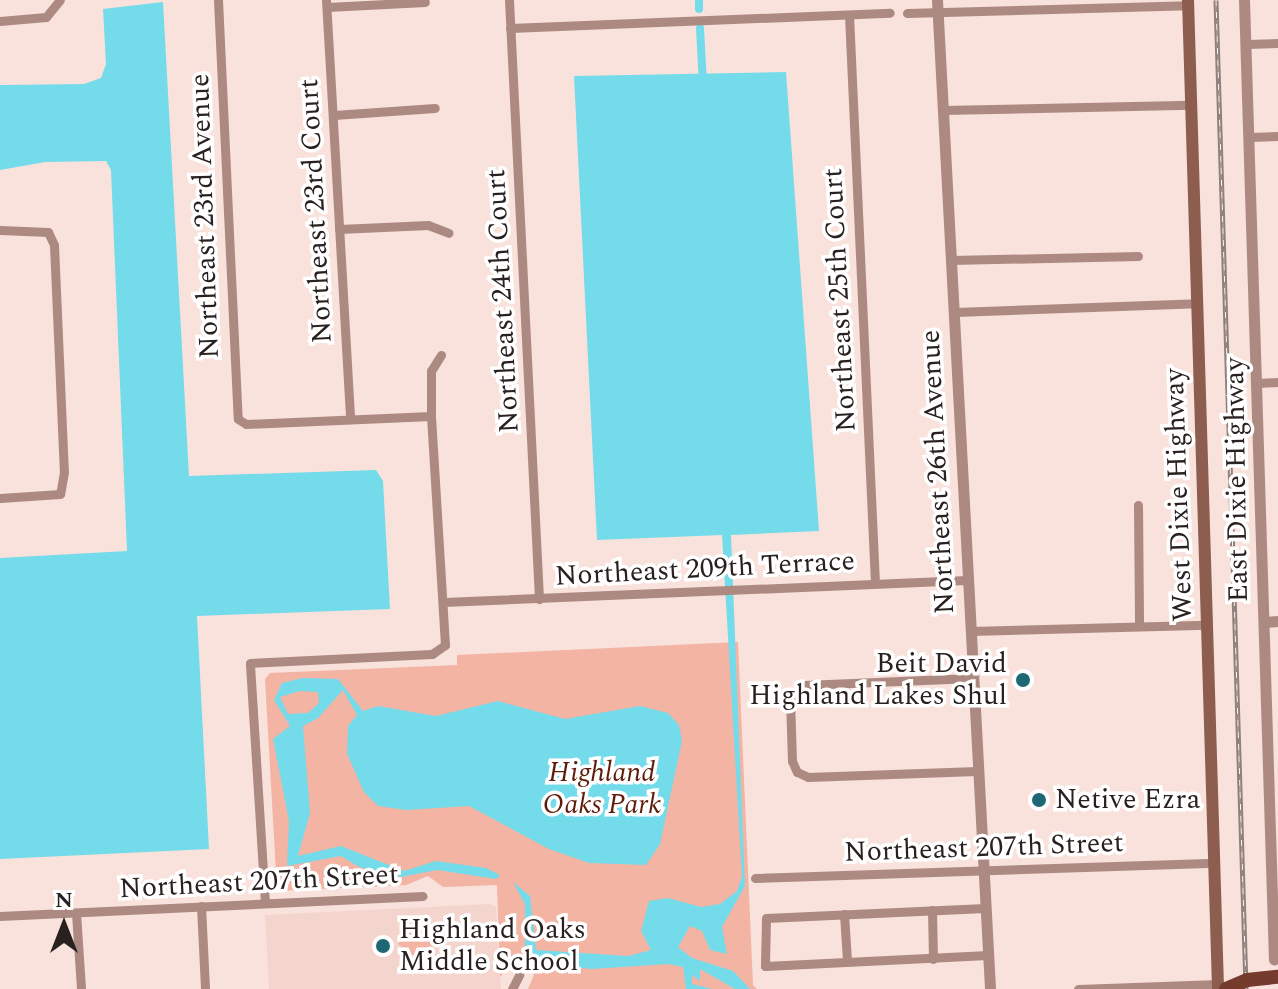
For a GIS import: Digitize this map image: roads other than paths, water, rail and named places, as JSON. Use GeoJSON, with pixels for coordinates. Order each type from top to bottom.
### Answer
{"type":"FeatureCollection","features":[{"type":"Feature","properties":{"kind":"main road","name":"West Dixie Highway"},"geometry":{"type":"LineString","coordinates":[[1188,2],[1221,987]]}},
{"type":"Feature","properties":{"kind":"main road"},"geometry":{"type":"LineString","coordinates":[[1221,987],[1247,980],[1278,977]]}},
{"type":"Feature","properties":{"kind":"street"},"geometry":{"type":"LineString","coordinates":[[0,21],[46,17],[60,0]]}},
{"type":"Feature","properties":{"kind":"street","name":"Northeast 23rd Avenue"},"geometry":{"type":"LineString","coordinates":[[218,0],[235,408],[238,419],[246,424],[350,419]]}},
{"type":"Feature","properties":{"kind":"street","name":"Northeast 24th Court"},"geometry":{"type":"LineString","coordinates":[[509,0],[539,599]]}},
{"type":"Feature","properties":{"kind":"street","name":"East Dixie Highway"},"geometry":{"type":"LineString","coordinates":[[1244,0],[1264,622],[1272,714],[1276,960]]}},
{"type":"Feature","properties":{"kind":"street"},"geometry":{"type":"LineString","coordinates":[[327,4],[425,2]]}},
{"type":"Feature","properties":{"kind":"street"},"geometry":{"type":"LineString","coordinates":[[907,13],[937,6],[1188,2]]}},
{"type":"Feature","properties":{"kind":"street","name":"Northeast 23rd Court"},"geometry":{"type":"LineString","coordinates":[[327,4],[350,419]]}},
{"type":"Feature","properties":{"kind":"street","name":"Northeast 26th Avenue"},"geometry":{"type":"LineString","coordinates":[[937,6],[990,989]]}},
{"type":"Feature","properties":{"kind":"street"},"geometry":{"type":"LineString","coordinates":[[510,28],[890,13]]}},
{"type":"Feature","properties":{"kind":"street","name":"Northeast 25th Court"},"geometry":{"type":"LineString","coordinates":[[849,15],[875,583]]}},
{"type":"Feature","properties":{"kind":"street"},"geometry":{"type":"LineString","coordinates":[[1247,44],[1278,43]]}},
{"type":"Feature","properties":{"kind":"street"},"geometry":{"type":"LineString","coordinates":[[943,110],[1191,105]]}},
{"type":"Feature","properties":{"kind":"street"},"geometry":{"type":"LineString","coordinates":[[334,115],[435,108]]}},
{"type":"Feature","properties":{"kind":"street"},"geometry":{"type":"LineString","coordinates":[[1250,137],[1278,136]]}},
{"type":"Feature","properties":{"kind":"street"},"geometry":{"type":"LineString","coordinates":[[339,229],[428,225],[449,233]]}},
{"type":"Feature","properties":{"kind":"street"},"geometry":{"type":"LineString","coordinates":[[0,230],[48,232],[56,267],[64,472],[60,494],[0,498]]}},
{"type":"Feature","properties":{"kind":"street"},"geometry":{"type":"LineString","coordinates":[[951,260],[1138,256]]}},
{"type":"Feature","properties":{"kind":"street"},"geometry":{"type":"LineString","coordinates":[[955,312],[1197,303]]}},
{"type":"Feature","properties":{"kind":"street"},"geometry":{"type":"LineString","coordinates":[[265,903],[250,663],[440,651],[446,637],[431,416],[431,371],[441,355]]}},
{"type":"Feature","properties":{"kind":"street"},"geometry":{"type":"LineString","coordinates":[[1258,383],[1278,382]]}},
{"type":"Feature","properties":{"kind":"street"},"geometry":{"type":"LineString","coordinates":[[350,419],[431,416]]}},
{"type":"Feature","properties":{"kind":"street"},"geometry":{"type":"LineString","coordinates":[[1138,505],[1139,626]]}},
{"type":"Feature","properties":{"kind":"street","name":"Northeast 209th Terrace"},"geometry":{"type":"LineString","coordinates":[[444,602],[967,580]]}},
{"type":"Feature","properties":{"kind":"street"},"geometry":{"type":"LineString","coordinates":[[1264,622],[1278,621]]}},
{"type":"Feature","properties":{"kind":"street"},"geometry":{"type":"LineString","coordinates":[[970,631],[1207,625]]}},
{"type":"Feature","properties":{"kind":"street"},"geometry":{"type":"LineString","coordinates":[[972,678],[804,685],[790,698],[792,761],[797,772],[808,777],[977,771]]}},
{"type":"Feature","properties":{"kind":"street","name":"Northeast 207th Street"},"geometry":{"type":"LineString","coordinates":[[755,878],[1215,863]]}},
{"type":"Feature","properties":{"kind":"street","name":"Northeast 207th Street"},"geometry":{"type":"LineString","coordinates":[[0,916],[423,896]]}},
{"type":"Feature","properties":{"kind":"street"},"geometry":{"type":"LineString","coordinates":[[201,906],[205,989]]}},
{"type":"Feature","properties":{"kind":"street"},"geometry":{"type":"LineString","coordinates":[[985,908],[766,918],[765,966],[988,955]]}},
{"type":"Feature","properties":{"kind":"street"},"geometry":{"type":"LineString","coordinates":[[932,910],[933,959]]}},
{"type":"Feature","properties":{"kind":"street"},"geometry":{"type":"LineString","coordinates":[[76,913],[81,989]]}},
{"type":"Feature","properties":{"kind":"street"},"geometry":{"type":"LineString","coordinates":[[844,914],[847,961]]}},
{"type":"Feature","properties":{"kind":"street"},"geometry":{"type":"LineString","coordinates":[[512,989],[519,975]]}},
{"type":"Feature","properties":{"kind":"street"},"geometry":{"type":"LineString","coordinates":[[1078,989],[1221,987]]}},
{"type":"Feature","properties":{"kind":"water"},"geometry":{"type":"Polygon","coordinates":[[[163,2],[189,476],[376,470],[383,481],[390,609],[197,616],[209,849],[0,859],[0,558],[127,551],[111,170],[106,161],[45,162],[0,170],[0,85],[84,84],[101,78],[106,64],[103,9],[163,2]]]}},
{"type":"Feature","properties":{"kind":"water"},"geometry":{"type":"Polygon","coordinates":[[[786,72],[819,531],[731,535],[745,886],[722,927],[727,954],[710,950],[702,931],[690,926],[678,947],[692,958],[733,971],[750,989],[735,989],[700,969],[700,981],[692,975],[692,984],[712,989],[686,989],[683,967],[668,964],[592,969],[550,965],[525,954],[525,904],[513,882],[530,896],[536,950],[628,956],[651,950],[641,931],[649,901],[668,898],[701,907],[720,904],[737,891],[742,876],[722,535],[597,540],[574,76],[786,72]]]}},
{"type":"Feature","properties":{"kind":"water"},"geometry":{"type":"Polygon","coordinates":[[[303,678],[338,679],[363,711],[378,706],[436,716],[498,701],[565,719],[640,706],[668,713],[679,725],[682,741],[660,844],[646,865],[589,863],[549,849],[469,806],[406,810],[378,806],[364,792],[347,754],[348,726],[357,715],[343,690],[318,718],[303,726],[310,813],[298,856],[341,846],[404,871],[436,861],[486,868],[500,875],[496,879],[437,870],[401,877],[359,867],[341,856],[287,866],[289,821],[273,739],[290,726],[274,700],[282,683],[303,678]],[[300,691],[280,697],[288,714],[308,713],[319,703],[318,692],[300,691]]]}},
{"type":"Feature","properties":{"kind":"waterway"},"geometry":{"type":"LineString","coordinates":[[699,0],[699,9]]}},
{"type":"Feature","properties":{"kind":"waterway"},"geometry":{"type":"LineString","coordinates":[[700,28],[703,83]]}},
{"type":"Feature","properties":{"kind":"railway"},"geometry":{"type":"LineString","coordinates":[[1216,0],[1246,989]]}},
{"type":"Feature","properties":{"kind":"place","name":"Beit David Highland Lakes Shul"},"geometry":{"type":"Point","coordinates":[1023,680]}},
{"type":"Feature","properties":{"kind":"place","name":"Netive Ezra"},"geometry":{"type":"Point","coordinates":[1039,800]}},
{"type":"Feature","properties":{"kind":"place","name":"Highland Oaks Middle School"},"geometry":{"type":"Point","coordinates":[383,946]}},
{"type":"Feature","properties":{"kind":"park label","name":"Highland Oaks Park"},"geometry":{"type":"Point","coordinates":[602,789]}}]}
